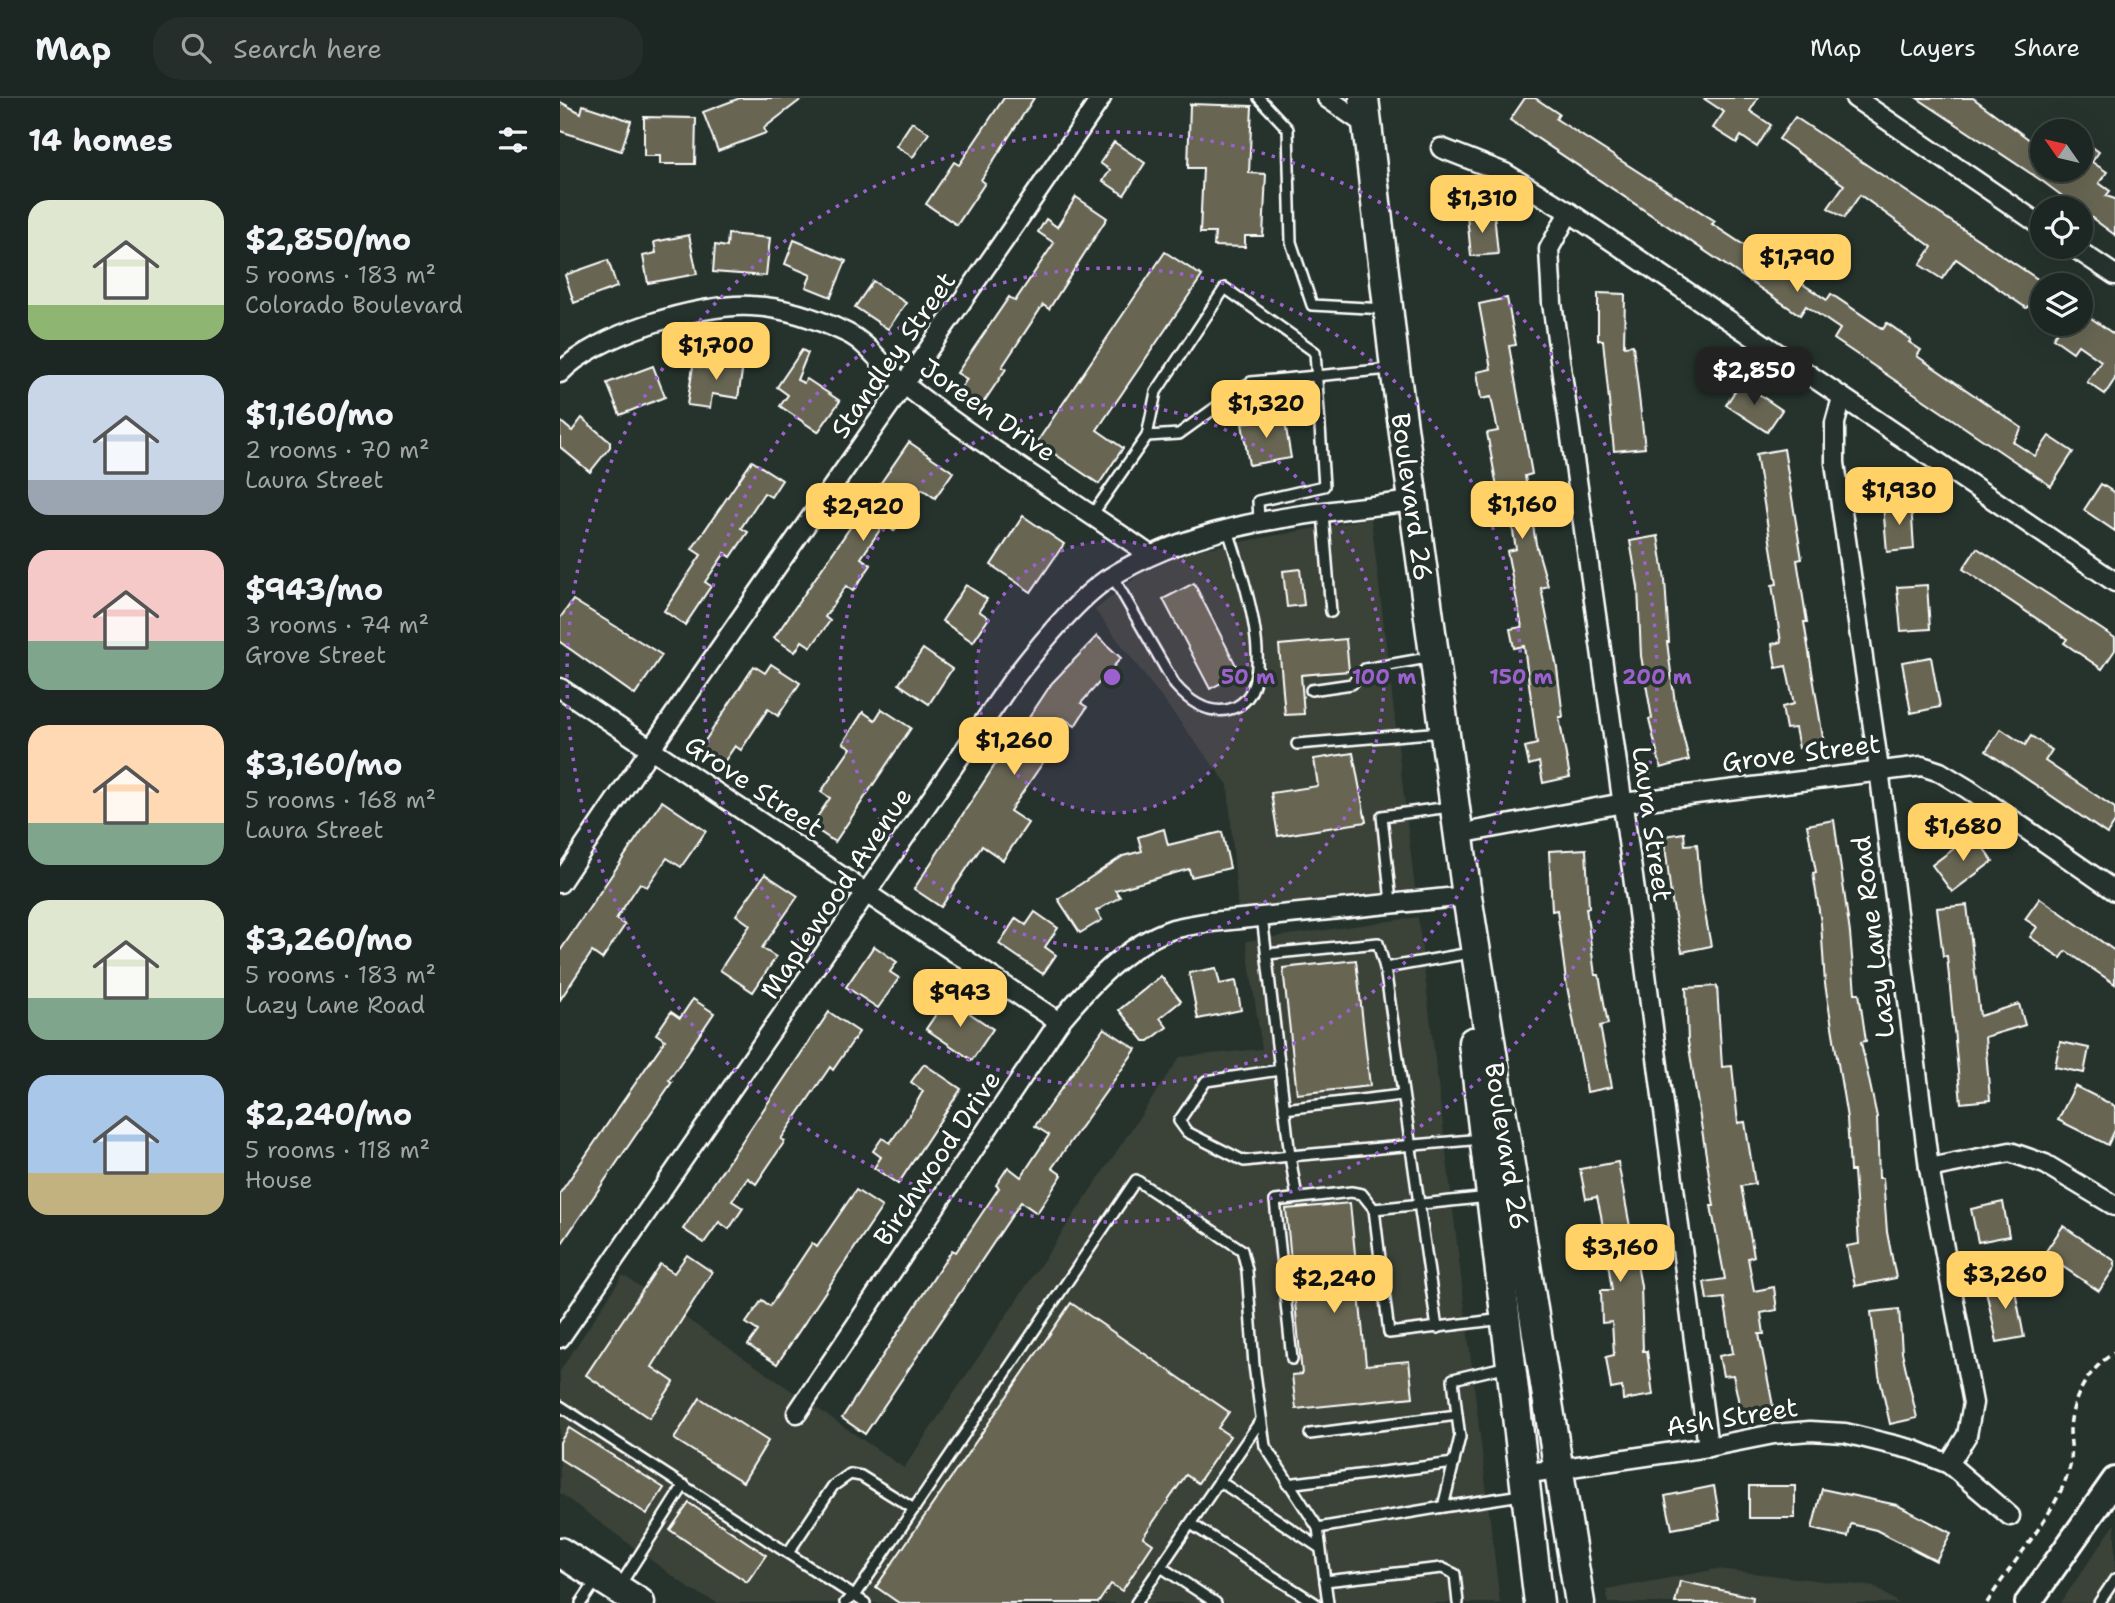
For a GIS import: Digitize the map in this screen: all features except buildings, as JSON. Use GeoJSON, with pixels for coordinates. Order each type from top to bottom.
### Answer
{"type":"FeatureCollection","features":[{"type":"Feature","properties":{"kind":"main road","name":"Boulevard 26"},"geometry":{"type":"LineString","coordinates":[[1365,111],[1387,309],[1467,896],[1580,1603]]}},
{"type":"Feature","properties":{"kind":"main road","name":"Boulevard 26"},"geometry":{"type":"LineString","coordinates":[[1467,896],[1473,1044],[1539,1603]]}},
{"type":"Feature","properties":{"kind":"main road"},"geometry":{"type":"LineString","coordinates":[[2034,1599],[2113,1486]]}},
{"type":"Feature","properties":{"kind":"main road"},"geometry":{"type":"LineString","coordinates":[[560,1552],[619,1590]]}},
{"type":"Feature","properties":{"kind":"street","name":"Standley Street"},"geometry":{"type":"LineString","coordinates":[[560,883],[650,748],[905,386],[1101,98]]}},
{"type":"Feature","properties":{"kind":"street"},"geometry":{"type":"LineString","coordinates":[[1327,98],[1365,111]]}},
{"type":"Feature","properties":{"kind":"street"},"geometry":{"type":"LineString","coordinates":[[1855,98],[2030,218]]}},
{"type":"Feature","properties":{"kind":"street"},"geometry":{"type":"LineString","coordinates":[[1441,148],[1505,173],[1569,212],[2115,582]]}},
{"type":"Feature","properties":{"kind":"street","name":"Laura Street"},"geometry":{"type":"LineString","coordinates":[[1569,212],[1549,249],[1552,303],[1623,803],[1709,1447]]}},
{"type":"Feature","properties":{"kind":"street"},"geometry":{"type":"LineString","coordinates":[[2091,259],[2115,275]]}},
{"type":"Feature","properties":{"kind":"street","name":"Joreen Drive"},"geometry":{"type":"LineString","coordinates":[[560,373],[584,352],[609,339],[681,315],[749,305],[779,309],[850,334],[905,386],[1150,555]]}},
{"type":"Feature","properties":{"kind":"street","name":"Lazy Lane Road"},"geometry":{"type":"LineString","coordinates":[[1842,398],[1835,423],[1835,463],[1879,769],[1929,1168],[1973,1403],[1967,1435],[1949,1464]]}},
{"type":"Feature","properties":{"kind":"street","name":"Maplewood Avenue"},"geometry":{"type":"LineString","coordinates":[[560,1338],[1012,681],[1035,651],[1086,599],[1113,577],[1150,555],[1227,528],[1259,520],[1413,502]]}},
{"type":"Feature","properties":{"kind":"street","name":"Grove Street"},"geometry":{"type":"LineString","coordinates":[[560,688],[1059,1022]]}},
{"type":"Feature","properties":{"kind":"street","name":"Grove Street"},"geometry":{"type":"LineString","coordinates":[[1459,834],[1623,803],[1879,769],[1922,766],[1940,772],[2115,891]]}},
{"type":"Feature","properties":{"kind":"street","name":"Birchwood Drive"},"geometry":{"type":"LineString","coordinates":[[797,1413],[1059,1022],[1091,984],[1147,941],[1173,929],[1262,916],[1467,896]]}},
{"type":"Feature","properties":{"kind":"street"},"geometry":{"type":"LineString","coordinates":[[1929,1168],[2010,1152],[2045,1164],[2115,1206]]}},
{"type":"Feature","properties":{"kind":"street","name":"Ash Street"},"geometry":{"type":"LineString","coordinates":[[1524,1484],[1559,1468],[1709,1447],[1774,1434],[1845,1433],[1914,1450],[1949,1464],[2010,1516]]}},
{"type":"Feature","properties":{"kind":"lane"},"geometry":{"type":"LineString","coordinates":[[1259,98],[1288,129],[1290,242],[1312,305],[1387,309]]}},
{"type":"Feature","properties":{"kind":"lane"},"geometry":{"type":"LineString","coordinates":[[1092,514],[1147,436],[1156,392],[1225,288],[1315,352],[1324,486],[1258,501],[1259,520]]}},
{"type":"Feature","properties":{"kind":"lane"},"geometry":{"type":"LineString","coordinates":[[1147,436],[1179,434],[1251,382],[1395,368]]}},
{"type":"Feature","properties":{"kind":"lane"},"geometry":{"type":"LineString","coordinates":[[1323,513],[1331,612]]}},
{"type":"Feature","properties":{"kind":"lane"},"geometry":{"type":"LineString","coordinates":[[1113,577],[1184,695],[1209,709],[1233,708],[1253,691],[1259,672],[1249,605],[1227,528]]}},
{"type":"Feature","properties":{"kind":"lane"},"geometry":{"type":"LineString","coordinates":[[1311,690],[1352,684],[1365,669],[1434,657]]}},
{"type":"Feature","properties":{"kind":"lane"},"geometry":{"type":"LineString","coordinates":[[1297,744],[1444,732]]}},
{"type":"Feature","properties":{"kind":"lane"},"geometry":{"type":"LineString","coordinates":[[1391,902],[1382,816],[1455,806]]}},
{"type":"Feature","properties":{"kind":"lane"},"geometry":{"type":"LineString","coordinates":[[1262,916],[1297,1198]]}},
{"type":"Feature","properties":{"kind":"lane"},"geometry":{"type":"LineString","coordinates":[[1266,954],[1374,941],[1378,943],[1385,968],[1437,1328]]}},
{"type":"Feature","properties":{"kind":"lane"},"geometry":{"type":"LineString","coordinates":[[1385,968],[1470,953]]}},
{"type":"Feature","properties":{"kind":"lane"},"geometry":{"type":"LineString","coordinates":[[1280,1070],[1206,1081],[1179,1121],[1187,1132],[1244,1161],[1484,1139]]}},
{"type":"Feature","properties":{"kind":"lane"},"geometry":{"type":"LineString","coordinates":[[1284,1110],[1402,1095]]}},
{"type":"Feature","properties":{"kind":"lane"},"geometry":{"type":"LineString","coordinates":[[845,1603],[854,1595],[914,1509],[1136,1180],[1242,1250],[1247,1270],[1265,1446],[1287,1484],[1318,1528],[1328,1603]]}},
{"type":"Feature","properties":{"kind":"lane"},"geometry":{"type":"LineString","coordinates":[[1292,1359],[1275,1201],[1351,1192],[1362,1194],[1374,1209],[1389,1333],[1505,1319]]}},
{"type":"Feature","properties":{"kind":"lane"},"geometry":{"type":"LineString","coordinates":[[1374,1209],[1491,1197]]}},
{"type":"Feature","properties":{"kind":"lane"},"geometry":{"type":"LineString","coordinates":[[1443,1507],[1460,1437],[1453,1379],[1510,1366]]}},
{"type":"Feature","properties":{"kind":"lane"},"geometry":{"type":"LineString","coordinates":[[560,1406],[865,1603]]}},
{"type":"Feature","properties":{"kind":"lane"},"geometry":{"type":"LineString","coordinates":[[1310,1434],[1457,1415]]}},
{"type":"Feature","properties":{"kind":"lane"},"geometry":{"type":"LineString","coordinates":[[1136,1603],[1261,1420]]}},
{"type":"Feature","properties":{"kind":"lane"},"geometry":{"type":"LineString","coordinates":[[1287,1484],[1454,1463]]}},
{"type":"Feature","properties":{"kind":"lane"},"geometry":{"type":"LineString","coordinates":[[788,1553],[840,1478],[850,1474],[861,1476],[914,1509]]}},
{"type":"Feature","properties":{"kind":"lane"},"geometry":{"type":"LineString","coordinates":[[1219,1482],[1320,1548]]}},
{"type":"Feature","properties":{"kind":"lane"},"geometry":{"type":"LineString","coordinates":[[1318,1528],[1443,1507],[1524,1484]]}},
{"type":"Feature","properties":{"kind":"lane"},"geometry":{"type":"LineString","coordinates":[[581,1603],[619,1590],[684,1485]]}},
{"type":"Feature","properties":{"kind":"lane"},"geometry":{"type":"LineString","coordinates":[[1191,1524],[1315,1603]]}},
{"type":"Feature","properties":{"kind":"lane"},"geometry":{"type":"LineString","coordinates":[[1161,1567],[1216,1603]]}},
{"type":"Feature","properties":{"kind":"lane"},"geometry":{"type":"LineString","coordinates":[[1325,1581],[1442,1568],[1455,1574],[1458,1603]]}},
{"type":"Feature","properties":{"kind":"lane"},"geometry":{"type":"LineString","coordinates":[[2099,1603],[2115,1579]]}},
{"type":"Feature","properties":{"kind":"path"},"geometry":{"type":"LineString","coordinates":[[1987,1603],[2067,1476],[2070,1467],[2072,1416],[2081,1389],[2093,1370],[2115,1352]]}},
{"type":"Feature","properties":{"kind":"shaded area"},"geometry":{"type":"Polygon","coordinates":[[[1371,518],[1415,889],[1238,912],[1228,785],[1095,610],[1140,574],[1191,551],[1371,518]]]}},
{"type":"Feature","properties":{"kind":"shaded area"},"geometry":{"type":"Polygon","coordinates":[[[1418,917],[1500,1603],[718,1603],[693,1591],[560,1493],[560,1371],[623,1275],[904,1468],[1180,1057],[1262,1049],[1246,941],[1418,917]]]}},
{"type":"Feature","properties":{"kind":"shaded area"},"geometry":{"type":"Polygon","coordinates":[[[2115,1524],[2115,1603],[2061,1603],[2072,1586],[2115,1524]]]}},
{"type":"Feature","properties":{"kind":"shaded area"},"geometry":{"type":"Polygon","coordinates":[[[1717,1569],[1875,1587],[1898,1603],[1609,1603],[1606,1590],[1717,1569]]]}}]}
